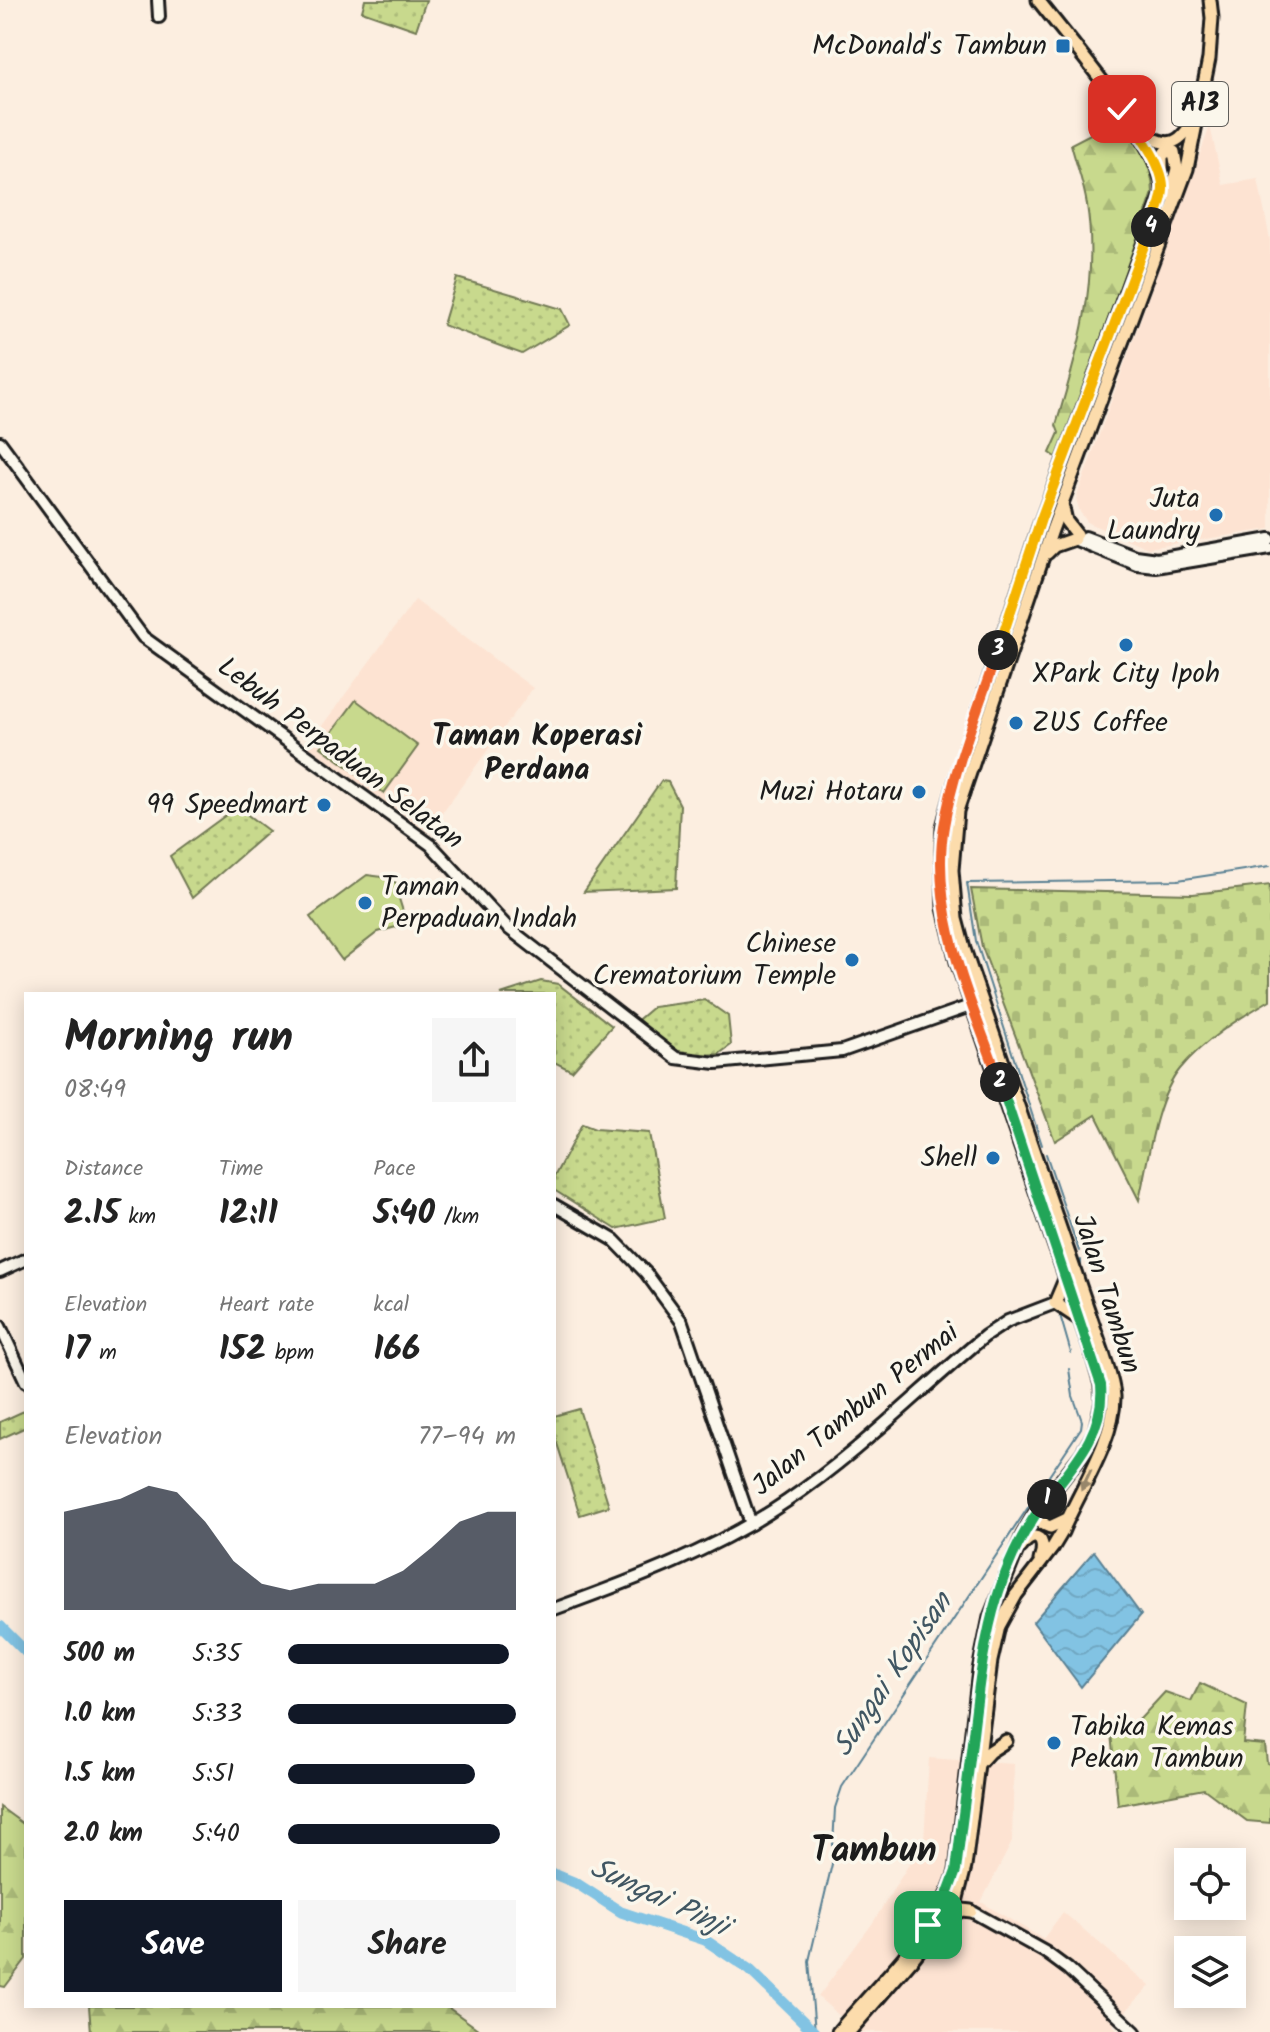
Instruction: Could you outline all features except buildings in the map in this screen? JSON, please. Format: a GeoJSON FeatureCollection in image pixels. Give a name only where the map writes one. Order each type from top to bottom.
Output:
{"type":"FeatureCollection","features":[{"type":"Feature","properties":{"kind":"main road","name":"A13"},"geometry":{"type":"LineString","coordinates":[[1038,0],[1135,127]]}},
{"type":"Feature","properties":{"kind":"main road","name":"A13"},"geometry":{"type":"LineString","coordinates":[[1062,503],[1187,169],[1211,45],[1210,0]]}},
{"type":"Feature","properties":{"kind":"main road"},"geometry":{"type":"LineString","coordinates":[[1135,127],[1157,142],[1171,142],[1184,136],[1199,111]]}},
{"type":"Feature","properties":{"kind":"main road"},"geometry":{"type":"LineString","coordinates":[[1135,127],[1161,176]]}},
{"type":"Feature","properties":{"kind":"main road"},"geometry":{"type":"LineString","coordinates":[[1144,285],[1148,261],[1175,183],[1177,169],[1174,152],[1165,152],[1162,157],[1161,176]]}},
{"type":"Feature","properties":{"kind":"main road","name":"Jalan Tambun"},"geometry":{"type":"LineString","coordinates":[[838,2032],[928,1925],[947,1895],[953,1880],[982,1652],[990,1617],[1023,1535],[1082,1454],[1095,1432],[1100,1415],[1101,1385],[957,962],[944,908],[943,827],[958,770],[1039,527],[1153,224],[1163,192],[1161,176]]}},
{"type":"Feature","properties":{"kind":"main road"},"geometry":{"type":"LineString","coordinates":[[1042,559],[1054,546],[1075,536],[1066,521],[1062,503]]}},
{"type":"Feature","properties":{"kind":"main road","name":"Jalan Tambun"},"geometry":{"type":"LineString","coordinates":[[850,2030],[945,1919],[961,1887],[991,1661],[999,1626],[1016,1595],[1053,1547],[1108,1430],[1113,1411],[1113,1385],[1103,1353],[964,949],[956,919],[952,870],[953,837],[963,790],[1062,503]]}},
{"type":"Feature","properties":{"kind":"main road"},"geometry":{"type":"LineString","coordinates":[[1066,1277],[1055,1303],[1080,1320]]}},
{"type":"Feature","properties":{"kind":"main road"},"geometry":{"type":"LineString","coordinates":[[1047,1499],[1041,1516],[1043,1524],[1050,1527],[1067,1519]]}},
{"type":"Feature","properties":{"kind":"main road"},"geometry":{"type":"LineString","coordinates":[[1014,1557],[1026,1539],[1039,1538],[1044,1550],[1037,1567]]}},
{"type":"Feature","properties":{"kind":"main road"},"geometry":{"type":"LineString","coordinates":[[978,1765],[989,1752],[1006,1741],[989,1732],[984,1720]]}},
{"type":"Feature","properties":{"kind":"main road"},"geometry":{"type":"LineString","coordinates":[[961,1887],[971,1911]]}},
{"type":"Feature","properties":{"kind":"main road"},"geometry":{"type":"LineString","coordinates":[[945,1919],[962,1910],[971,1911]]}},
{"type":"Feature","properties":{"kind":"street"},"geometry":{"type":"LineString","coordinates":[[158,0],[159,17]]}},
{"type":"Feature","properties":{"kind":"street","name":"Lebuh Perpaduan Selatan"},"geometry":{"type":"LineString","coordinates":[[0,442],[143,637],[431,845],[507,927],[676,1058],[716,1063],[842,1051],[973,1005]]}},
{"type":"Feature","properties":{"kind":"street"},"geometry":{"type":"LineString","coordinates":[[1075,536],[1135,556],[1157,559],[1270,539]]}},
{"type":"Feature","properties":{"kind":"street"},"geometry":{"type":"LineString","coordinates":[[1075,536],[1138,565],[1156,567],[1270,548]]}},
{"type":"Feature","properties":{"kind":"street"},"geometry":{"type":"LineString","coordinates":[[556,1206],[614,1240],[646,1273],[682,1322],[751,1524]]}},
{"type":"Feature","properties":{"kind":"street"},"geometry":{"type":"LineString","coordinates":[[0,1271],[24,1260]]}},
{"type":"Feature","properties":{"kind":"street","name":"Jalan Tambun Permai"},"geometry":{"type":"LineString","coordinates":[[556,1608],[664,1566],[751,1524],[815,1482],[985,1336],[1008,1321],[1055,1303]]}},
{"type":"Feature","properties":{"kind":"street"},"geometry":{"type":"LineString","coordinates":[[0,1326],[24,1378]]}},
{"type":"Feature","properties":{"kind":"street"},"geometry":{"type":"LineString","coordinates":[[971,1911],[1045,1952],[1068,1969],[1135,2032]]}},
{"type":"Feature","properties":{"kind":"shaded area"},"geometry":{"type":"Polygon","coordinates":[[[1210,126],[1223,185],[1258,179],[1270,240],[1270,529],[1148,548],[1088,523],[1076,499],[1210,126]]]}},
{"type":"Feature","properties":{"kind":"shaded area"},"geometry":{"type":"Polygon","coordinates":[[[415,600],[533,688],[428,832],[307,746],[415,600]]]}},
{"type":"Feature","properties":{"kind":"shaded area"},"geometry":{"type":"Polygon","coordinates":[[[929,1758],[1014,1764],[1012,1842],[981,1902],[1043,1939],[1063,1912],[1150,1986],[1113,2025],[1119,2032],[858,2032],[818,1997],[872,1924],[924,1840],[929,1758]]]}},
{"type":"Feature","properties":{"kind":"green space"},"geometry":{"type":"Polygon","coordinates":[[[365,0],[426,0],[416,30],[362,11],[365,0]]]}},
{"type":"Feature","properties":{"kind":"green space"},"geometry":{"type":"Polygon","coordinates":[[[1119,119],[1147,162],[1153,193],[1059,459],[1050,453],[1059,433],[1056,425],[1079,344],[1090,261],[1087,205],[1071,144],[1119,119]]]}},
{"type":"Feature","properties":{"kind":"green space"},"geometry":{"type":"Polygon","coordinates":[[[457,278],[562,309],[570,325],[522,354],[443,325],[457,278]]]}},
{"type":"Feature","properties":{"kind":"green space"},"geometry":{"type":"Polygon","coordinates":[[[356,700],[418,746],[384,793],[321,747],[356,700]]]}},
{"type":"Feature","properties":{"kind":"green space"},"geometry":{"type":"Polygon","coordinates":[[[661,781],[668,782],[680,805],[676,888],[584,892],[661,781]]]}},
{"type":"Feature","properties":{"kind":"green space"},"geometry":{"type":"Polygon","coordinates":[[[237,807],[269,831],[192,898],[170,856],[237,807]]]}},
{"type":"Feature","properties":{"kind":"green space","name":"Taman Perpaduan Indah"},"geometry":{"type":"Polygon","coordinates":[[[367,875],[390,878],[398,885],[396,889],[407,924],[378,932],[342,960],[310,917],[367,875]]]}},
{"type":"Feature","properties":{"kind":"green space"},"geometry":{"type":"Polygon","coordinates":[[[1270,885],[1270,1000],[1211,1039],[1189,1058],[1171,1082],[1158,1114],[1139,1200],[1096,1115],[1055,1141],[982,947],[971,889],[1193,894],[1270,885]]]}},
{"type":"Feature","properties":{"kind":"green space"},"geometry":{"type":"Polygon","coordinates":[[[541,981],[558,984],[612,1026],[572,1071],[556,1063],[556,992],[507,992],[541,981]]]}},
{"type":"Feature","properties":{"kind":"green space"},"geometry":{"type":"Polygon","coordinates":[[[705,1000],[728,1016],[731,1045],[719,1054],[683,1056],[633,1024],[653,1007],[705,1000]]]}},
{"type":"Feature","properties":{"kind":"green space"},"geometry":{"type":"Polygon","coordinates":[[[582,1124],[595,1129],[649,1133],[665,1218],[616,1229],[556,1191],[556,1173],[582,1124]]]}},
{"type":"Feature","properties":{"kind":"green space"},"geometry":{"type":"Polygon","coordinates":[[[579,1409],[609,1506],[580,1515],[556,1440],[556,1415],[579,1409]]]}},
{"type":"Feature","properties":{"kind":"green space"},"geometry":{"type":"Polygon","coordinates":[[[24,1411],[24,1428],[0,1439],[0,1422],[24,1411]]]}},
{"type":"Feature","properties":{"kind":"green space"},"geometry":{"type":"Polygon","coordinates":[[[1200,1683],[1247,1705],[1243,1743],[1265,1745],[1267,1763],[1270,1764],[1270,1823],[1247,1821],[1204,1789],[1118,1805],[1111,1733],[1141,1718],[1165,1692],[1191,1701],[1200,1683]]]}},
{"type":"Feature","properties":{"kind":"green space"},"geometry":{"type":"Polygon","coordinates":[[[0,1807],[24,1825],[24,1962],[5,1987],[0,1986],[0,1807]]]}},
{"type":"Feature","properties":{"kind":"green space"},"geometry":{"type":"Polygon","coordinates":[[[89,2008],[449,2008],[482,2032],[91,2032],[89,2008]]]}},
{"type":"Feature","properties":{"kind":"water"},"geometry":{"type":"Polygon","coordinates":[[[1094,1551],[1141,1615],[1081,1687],[1033,1622],[1094,1551]]]}},
{"type":"Feature","properties":{"kind":"waterway"},"geometry":{"type":"LineString","coordinates":[[1042,1145],[976,941],[967,883],[1178,880],[1270,866]]}},
{"type":"Feature","properties":{"kind":"waterway"},"geometry":{"type":"LineString","coordinates":[[1046,1154],[1079,1251]]}},
{"type":"Feature","properties":{"kind":"waterway"},"geometry":{"type":"LineString","coordinates":[[1081,1260],[1081,1270]]}},
{"type":"Feature","properties":{"kind":"waterway"},"geometry":{"type":"LineString","coordinates":[[1060,1315],[1071,1353]]}},
{"type":"Feature","properties":{"kind":"waterway","name":"Sungai Kopisan"},"geometry":{"type":"LineString","coordinates":[[815,2032],[809,1961],[832,1864],[835,1808],[842,1787],[1081,1428],[1069,1369]]}},
{"type":"Feature","properties":{"kind":"waterway","name":"Sungai Pinji"},"geometry":{"type":"LineString","coordinates":[[0,1626],[24,1650]]}},
{"type":"Feature","properties":{"kind":"waterway","name":"Sungai Pinji"},"geometry":{"type":"LineString","coordinates":[[556,1875],[576,1883],[621,1912],[705,1940],[750,1970],[814,2032]]}},
{"type":"Feature","properties":{"kind":"place","name":"McDonald's Tambun"},"geometry":{"type":"Point","coordinates":[1063,46]}},
{"type":"Feature","properties":{"kind":"place","name":"Juta Laundry"},"geometry":{"type":"Point","coordinates":[1216,515]}},
{"type":"Feature","properties":{"kind":"place","name":"XPark City Ipoh"},"geometry":{"type":"Point","coordinates":[1126,645]}},
{"type":"Feature","properties":{"kind":"place","name":"ZUS Coffee"},"geometry":{"type":"Point","coordinates":[1016,723]}},
{"type":"Feature","properties":{"kind":"place","name":"Muzi Hotaru"},"geometry":{"type":"Point","coordinates":[919,792]}},
{"type":"Feature","properties":{"kind":"place","name":"99 Speedmart"},"geometry":{"type":"Point","coordinates":[324,805]}},
{"type":"Feature","properties":{"kind":"place","name":"Taman Perpaduan Indah"},"geometry":{"type":"Point","coordinates":[365,903]}},
{"type":"Feature","properties":{"kind":"place","name":"Chinese Crematorium Temple"},"geometry":{"type":"Point","coordinates":[852,960]}},
{"type":"Feature","properties":{"kind":"place","name":"Shell"},"geometry":{"type":"Point","coordinates":[993,1158]}},
{"type":"Feature","properties":{"kind":"place","name":"Tabika Kemas Pekan Tambun"},"geometry":{"type":"Point","coordinates":[1054,1743]}},
{"type":"Feature","properties":{"kind":"district","name":"Taman Koperasi Perdana"},"geometry":{"type":"Point","coordinates":[537,754]}},
{"type":"Feature","properties":{"kind":"district","name":"Tambun"},"geometry":{"type":"Point","coordinates":[874,1851]}},
{"type":"Feature","properties":{"kind":"route"},"geometry":{"type":"LineString","coordinates":[[928,1925],[947,1895],[956,1871],[979,1670],[990,1617],[1023,1535],[1035,1514],[1082,1454],[1095,1432],[1102,1402],[1101,1385],[1092,1354],[957,962],[944,908],[942,851],[943,827],[958,770],[1039,527],[1161,199],[1161,176],[1122,109]]}}]}
